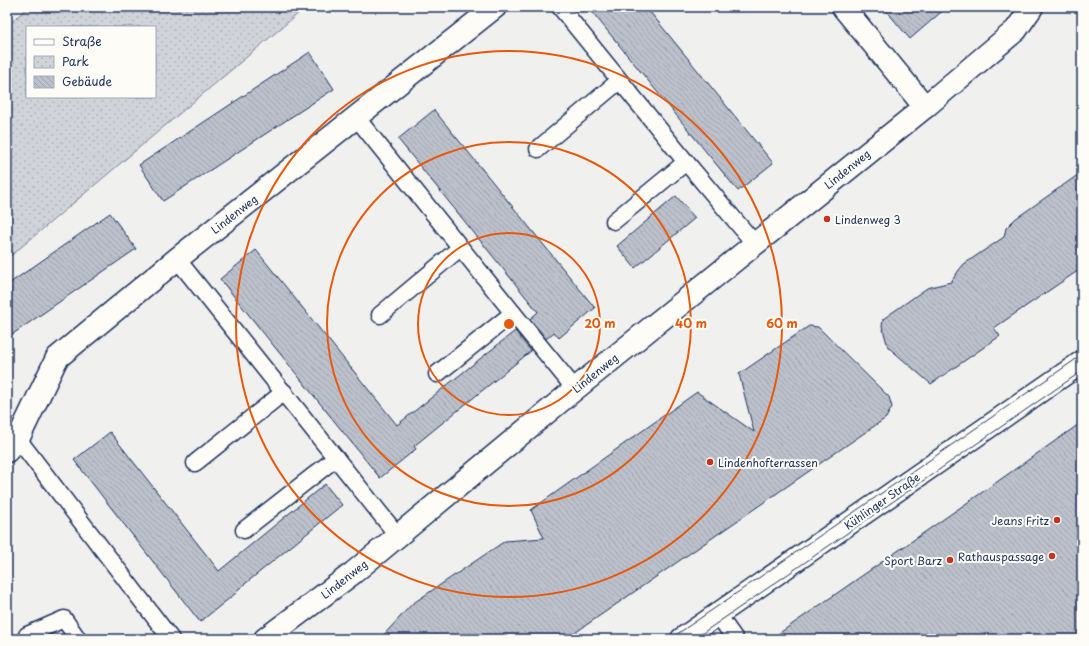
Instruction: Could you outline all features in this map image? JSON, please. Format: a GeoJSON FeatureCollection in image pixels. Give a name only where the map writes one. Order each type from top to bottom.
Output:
{"type":"FeatureCollection","features":[{"type":"Feature","properties":{"kind":"street","name":"Lindenweg"},"geometry":{"type":"LineString","coordinates":[[13,445],[57,358],[177,259],[496,7]]}},
{"type":"Feature","properties":{"kind":"street"},"geometry":{"type":"LineString","coordinates":[[844,7],[925,107]]}},
{"type":"Feature","properties":{"kind":"street","name":"Lindenweg"},"geometry":{"type":"LineString","coordinates":[[265,639],[353,573],[576,389],[925,107],[1016,30],[1032,7]]}},
{"type":"Feature","properties":{"kind":"street","name":"Kühlinger Straße"},"geometry":{"type":"LineString","coordinates":[[683,639],[1082,362]]}},
{"type":"Feature","properties":{"kind":"lane"},"geometry":{"type":"LineString","coordinates":[[560,7],[619,81],[755,244]]}},
{"type":"Feature","properties":{"kind":"lane"},"geometry":{"type":"LineString","coordinates":[[538,149],[619,81]]}},
{"type":"Feature","properties":{"kind":"lane"},"geometry":{"type":"LineString","coordinates":[[356,117],[460,248],[576,389]]}},
{"type":"Feature","properties":{"kind":"lane"},"geometry":{"type":"LineString","coordinates":[[614,221],[686,162]]}},
{"type":"Feature","properties":{"kind":"lane"},"geometry":{"type":"LineString","coordinates":[[380,315],[460,248]]}},
{"type":"Feature","properties":{"kind":"lane"},"geometry":{"type":"LineString","coordinates":[[177,259],[398,536]]}},
{"type":"Feature","properties":{"kind":"lane"},"geometry":{"type":"LineString","coordinates":[[437,374],[513,313]]}},
{"type":"Feature","properties":{"kind":"lane"},"geometry":{"type":"LineString","coordinates":[[195,463],[284,392]]}},
{"type":"Feature","properties":{"kind":"lane"},"geometry":{"type":"LineString","coordinates":[[13,445],[171,639]]}},
{"type":"Feature","properties":{"kind":"lane"},"geometry":{"type":"LineString","coordinates":[[244,530],[336,458]]}},
{"type":"Feature","properties":{"kind":"lane"},"geometry":{"type":"LineString","coordinates":[[718,615],[735,639]]}},
{"type":"Feature","properties":{"kind":"lane"},"geometry":{"type":"LineString","coordinates":[[27,635],[64,619],[78,639]]}},
{"type":"Feature","properties":{"kind":"green space"},"geometry":{"type":"Polygon","coordinates":[[[28,7],[306,7],[7,259],[7,26],[28,7]]]}},
{"type":"Feature","properties":{"kind":"building"},"geometry":{"type":"Polygon","coordinates":[[[588,7],[646,7],[773,163],[738,191],[588,7]]]}},
{"type":"Feature","properties":{"kind":"building"},"geometry":{"type":"Polygon","coordinates":[[[883,7],[947,7],[910,39],[883,7]]]}},
{"type":"Feature","properties":{"kind":"building"},"geometry":{"type":"Polygon","coordinates":[[[310,52],[334,89],[163,201],[139,165],[310,52]]]}},
{"type":"Feature","properties":{"kind":"building"},"geometry":{"type":"Polygon","coordinates":[[[434,110],[595,308],[559,338],[554,332],[546,339],[530,319],[538,312],[398,139],[434,110]]]}},
{"type":"Feature","properties":{"kind":"building"},"geometry":{"type":"Polygon","coordinates":[[[1082,172],[1082,268],[994,328],[1000,336],[931,384],[888,347],[882,326],[883,319],[927,288],[951,282],[964,264],[1004,237],[1006,228],[1015,219],[1082,172]]]}},
{"type":"Feature","properties":{"kind":"building"},"geometry":{"type":"Polygon","coordinates":[[[676,196],[695,218],[635,268],[617,246],[676,196]]]}},
{"type":"Feature","properties":{"kind":"building"},"geometry":{"type":"Polygon","coordinates":[[[110,213],[136,249],[7,338],[7,285],[110,213]]]}},
{"type":"Feature","properties":{"kind":"building"},"geometry":{"type":"Polygon","coordinates":[[[256,250],[397,425],[515,331],[531,351],[414,446],[416,449],[380,478],[220,279],[256,250]]]}},
{"type":"Feature","properties":{"kind":"building","name":"Lindenhofterrassen"},"geometry":{"type":"Polygon","coordinates":[[[809,326],[818,327],[889,397],[892,407],[886,418],[566,639],[380,639],[412,604],[505,541],[544,538],[531,510],[697,392],[754,432],[739,374],[809,326]]]}},
{"type":"Feature","properties":{"kind":"building"},"geometry":{"type":"Polygon","coordinates":[[[1082,422],[1082,639],[771,639],[984,491],[1082,422]]]}},
{"type":"Feature","properties":{"kind":"building"},"geometry":{"type":"Polygon","coordinates":[[[110,432],[219,571],[325,484],[342,505],[200,622],[74,460],[110,432]]]}},
{"type":"Feature","properties":{"kind":"tram line"},"geometry":{"type":"LineString","coordinates":[[670,639],[1082,355]]}},
{"type":"Feature","properties":{"kind":"tram line"},"geometry":{"type":"LineString","coordinates":[[694,639],[1082,371]]}},
{"type":"Feature","properties":{"kind":"place","name":"Lindenweg 3"},"geometry":{"type":"Point","coordinates":[827,219]}},
{"type":"Feature","properties":{"kind":"place","name":"Lindenhofterrassen"},"geometry":{"type":"Point","coordinates":[710,462]}},
{"type":"Feature","properties":{"kind":"place","name":"Jeans Fritz"},"geometry":{"type":"Point","coordinates":[1057,520]}},
{"type":"Feature","properties":{"kind":"place","name":"Rathauspassage"},"geometry":{"type":"Point","coordinates":[1052,556]}},
{"type":"Feature","properties":{"kind":"place","name":"Sport Barz"},"geometry":{"type":"Point","coordinates":[950,560]}}]}
